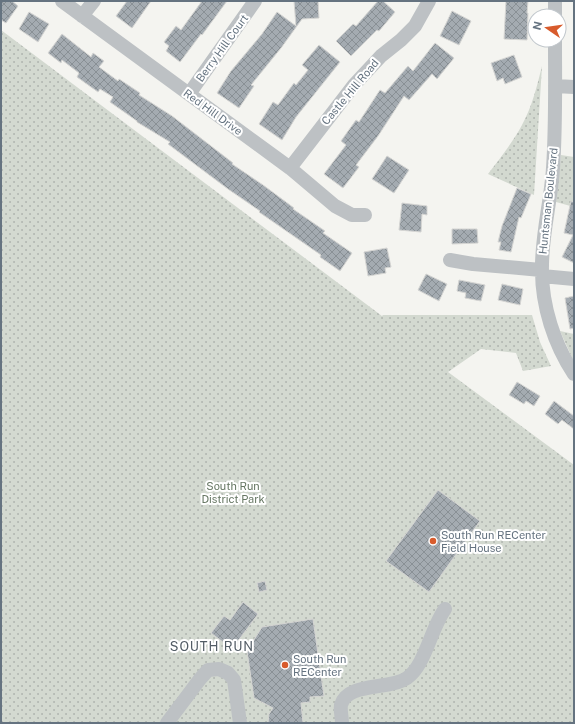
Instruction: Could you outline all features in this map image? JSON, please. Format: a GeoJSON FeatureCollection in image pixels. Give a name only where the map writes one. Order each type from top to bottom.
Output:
{"type":"FeatureCollection","features":[{"type":"Feature","properties":{"kind":"street","name":"Red Hill Drive"},"geometry":{"type":"LineString","coordinates":[[62,1],[290,168],[335,206],[352,215],[365,215]]}},
{"type":"Feature","properties":{"kind":"street"},"geometry":{"type":"LineString","coordinates":[[82,16],[94,1]]}},
{"type":"Feature","properties":{"kind":"street","name":"Berry Hill Court"},"geometry":{"type":"LineString","coordinates":[[189,94],[255,1]]}},
{"type":"Feature","properties":{"kind":"street","name":"Castle Hill Road"},"geometry":{"type":"LineString","coordinates":[[290,168],[354,85],[377,60],[415,26],[429,1]]}},
{"type":"Feature","properties":{"kind":"street","name":"Huntsman Boulevard"},"geometry":{"type":"LineString","coordinates":[[555,48],[553,169],[542,273],[547,313],[553,333],[574,374]]}},
{"type":"Feature","properties":{"kind":"street"},"geometry":{"type":"LineString","coordinates":[[555,86],[574,87]]}},
{"type":"Feature","properties":{"kind":"street","name":"Huntsman Boulevard"},"geometry":{"type":"LineString","coordinates":[[450,260],[574,279]]}},
{"type":"Feature","properties":{"kind":"street"},"geometry":{"type":"LineString","coordinates":[[342,723],[341,706],[349,693],[358,689],[401,682],[409,677],[422,656],[439,617],[445,608]]}},
{"type":"Feature","properties":{"kind":"street"},"geometry":{"type":"LineString","coordinates":[[167,723],[208,670],[219,669],[228,673],[234,680],[240,723]]}},
{"type":"Feature","properties":{"kind":"green space","name":"South Run District Park"},"geometry":{"type":"Polygon","coordinates":[[[1,30],[382,316],[532,315],[540,342],[551,366],[523,371],[516,353],[481,349],[448,372],[574,465],[574,723],[1,723],[1,30]]]}},
{"type":"Feature","properties":{"kind":"green space"},"geometry":{"type":"Polygon","coordinates":[[[542,66],[534,195],[488,174],[510,144],[526,118],[542,66]]]}},
{"type":"Feature","properties":{"kind":"green space"},"geometry":{"type":"Polygon","coordinates":[[[561,155],[574,157],[574,207],[556,202],[561,155]]]}},
{"type":"Feature","properties":{"kind":"green space"},"geometry":{"type":"Polygon","coordinates":[[[560,331],[574,334],[574,362],[560,331]]]}},
{"type":"Feature","properties":{"kind":"building"},"geometry":{"type":"Polygon","coordinates":[[[1,1],[12,1],[18,6],[6,23],[1,20],[1,1]]]}},
{"type":"Feature","properties":{"kind":"building"},"geometry":{"type":"Polygon","coordinates":[[[127,1],[151,1],[132,28],[116,16],[127,1]]]}},
{"type":"Feature","properties":{"kind":"building"},"geometry":{"type":"Polygon","coordinates":[[[202,1],[227,1],[180,62],[166,51],[169,46],[164,42],[176,26],[181,30],[202,1]]]}},
{"type":"Feature","properties":{"kind":"building"},"geometry":{"type":"Polygon","coordinates":[[[294,1],[318,1],[319,18],[302,19],[251,85],[254,86],[239,108],[217,93],[231,71],[262,34],[277,12],[296,26],[294,1]]]}},
{"type":"Feature","properties":{"kind":"building"},"geometry":{"type":"Polygon","coordinates":[[[378,1],[383,1],[395,12],[379,31],[377,30],[351,56],[336,41],[353,24],[356,26],[378,1]]]}},
{"type":"Feature","properties":{"kind":"building"},"geometry":{"type":"Polygon","coordinates":[[[506,1],[528,1],[527,40],[504,39],[506,1]]]}},
{"type":"Feature","properties":{"kind":"building"},"geometry":{"type":"Polygon","coordinates":[[[452,11],[471,21],[459,45],[440,36],[452,11]]]}},
{"type":"Feature","properties":{"kind":"building"},"geometry":{"type":"Polygon","coordinates":[[[29,12],[49,24],[38,42],[19,29],[29,12]]]}},
{"type":"Feature","properties":{"kind":"building"},"geometry":{"type":"Polygon","coordinates":[[[62,34],[91,57],[93,53],[104,61],[99,67],[118,81],[119,79],[140,93],[139,95],[172,116],[233,163],[232,164],[263,185],[294,208],[293,209],[325,231],[323,233],[352,253],[340,271],[320,257],[321,255],[259,212],[260,211],[168,144],[170,142],[137,122],[110,102],[113,97],[100,89],[98,92],[77,77],[79,73],[62,60],[61,63],[48,53],[62,34]]]}},
{"type":"Feature","properties":{"kind":"building"},"geometry":{"type":"Polygon","coordinates":[[[435,43],[454,58],[437,79],[432,74],[409,100],[404,96],[378,136],[356,165],[359,167],[343,188],[324,174],[346,145],[341,141],[356,120],[359,122],[380,90],[385,93],[408,66],[413,71],[435,43]]]}},
{"type":"Feature","properties":{"kind":"building"},"geometry":{"type":"Polygon","coordinates":[[[319,45],[340,62],[296,117],[282,140],[259,124],[273,102],[278,105],[294,83],[296,85],[308,70],[302,65],[319,45]]]}},
{"type":"Feature","properties":{"kind":"building"},"geometry":{"type":"Polygon","coordinates":[[[514,55],[522,77],[505,84],[503,78],[497,81],[491,63],[514,55]]]}},
{"type":"Feature","properties":{"kind":"building"},"geometry":{"type":"Polygon","coordinates":[[[387,156],[409,170],[394,193],[372,179],[387,156]]]}},
{"type":"Feature","properties":{"kind":"building"},"geometry":{"type":"Polygon","coordinates":[[[517,188],[531,194],[521,218],[519,217],[511,252],[499,250],[501,242],[498,242],[502,226],[517,188]]]}},
{"type":"Feature","properties":{"kind":"building"},"geometry":{"type":"Polygon","coordinates":[[[571,201],[574,202],[574,263],[562,257],[573,235],[564,233],[571,201]]]}},
{"type":"Feature","properties":{"kind":"building"},"geometry":{"type":"Polygon","coordinates":[[[402,203],[427,206],[427,215],[422,214],[421,232],[399,230],[402,203]]]}},
{"type":"Feature","properties":{"kind":"building"},"geometry":{"type":"Polygon","coordinates":[[[452,229],[477,229],[478,243],[452,244],[452,229]]]}},
{"type":"Feature","properties":{"kind":"building"},"geometry":{"type":"Polygon","coordinates":[[[387,248],[391,267],[385,268],[386,273],[368,276],[364,252],[387,248]]]}},
{"type":"Feature","properties":{"kind":"building"},"geometry":{"type":"Polygon","coordinates":[[[426,274],[447,284],[439,301],[418,290],[426,274]]]}},
{"type":"Feature","properties":{"kind":"building"},"geometry":{"type":"Polygon","coordinates":[[[459,280],[485,285],[481,301],[465,298],[466,293],[457,291],[459,280]]]}},
{"type":"Feature","properties":{"kind":"building"},"geometry":{"type":"Polygon","coordinates":[[[502,284],[523,289],[520,305],[498,300],[502,284]]]}},
{"type":"Feature","properties":{"kind":"building"},"geometry":{"type":"Polygon","coordinates":[[[574,296],[574,328],[570,329],[565,298],[574,296]]]}},
{"type":"Feature","properties":{"kind":"building"},"geometry":{"type":"Polygon","coordinates":[[[517,382],[540,396],[534,406],[526,401],[524,404],[509,395],[517,382]]]}},
{"type":"Feature","properties":{"kind":"building"},"geometry":{"type":"Polygon","coordinates":[[[554,401],[574,416],[574,429],[562,420],[558,424],[545,414],[554,401]]]}},
{"type":"Feature","properties":{"kind":"building","name":"South Run RECenter Field House"},"geometry":{"type":"Polygon","coordinates":[[[438,490],[480,521],[429,592],[386,561],[438,490]]]}},
{"type":"Feature","properties":{"kind":"building"},"geometry":{"type":"Polygon","coordinates":[[[265,581],[267,590],[259,592],[257,583],[265,581]]]}},
{"type":"Feature","properties":{"kind":"building"},"geometry":{"type":"Polygon","coordinates":[[[243,602],[258,614],[232,649],[211,633],[224,616],[230,620],[243,602]]]}},
{"type":"Feature","properties":{"kind":"building","name":"South Run RECenter"},"geometry":{"type":"Polygon","coordinates":[[[313,619],[324,696],[310,697],[310,702],[301,703],[303,723],[268,723],[269,714],[273,708],[254,698],[247,651],[262,627],[313,619]]]}},
{"type":"Feature","properties":{"kind":"place","name":"South Run RECenter Field House"},"geometry":{"type":"Point","coordinates":[433,541]}},
{"type":"Feature","properties":{"kind":"place","name":"South Run RECenter"},"geometry":{"type":"Point","coordinates":[285,665]}},
{"type":"Feature","properties":{"kind":"district","name":"SOUTH RUN"},"geometry":{"type":"Point","coordinates":[212,646]}}]}
